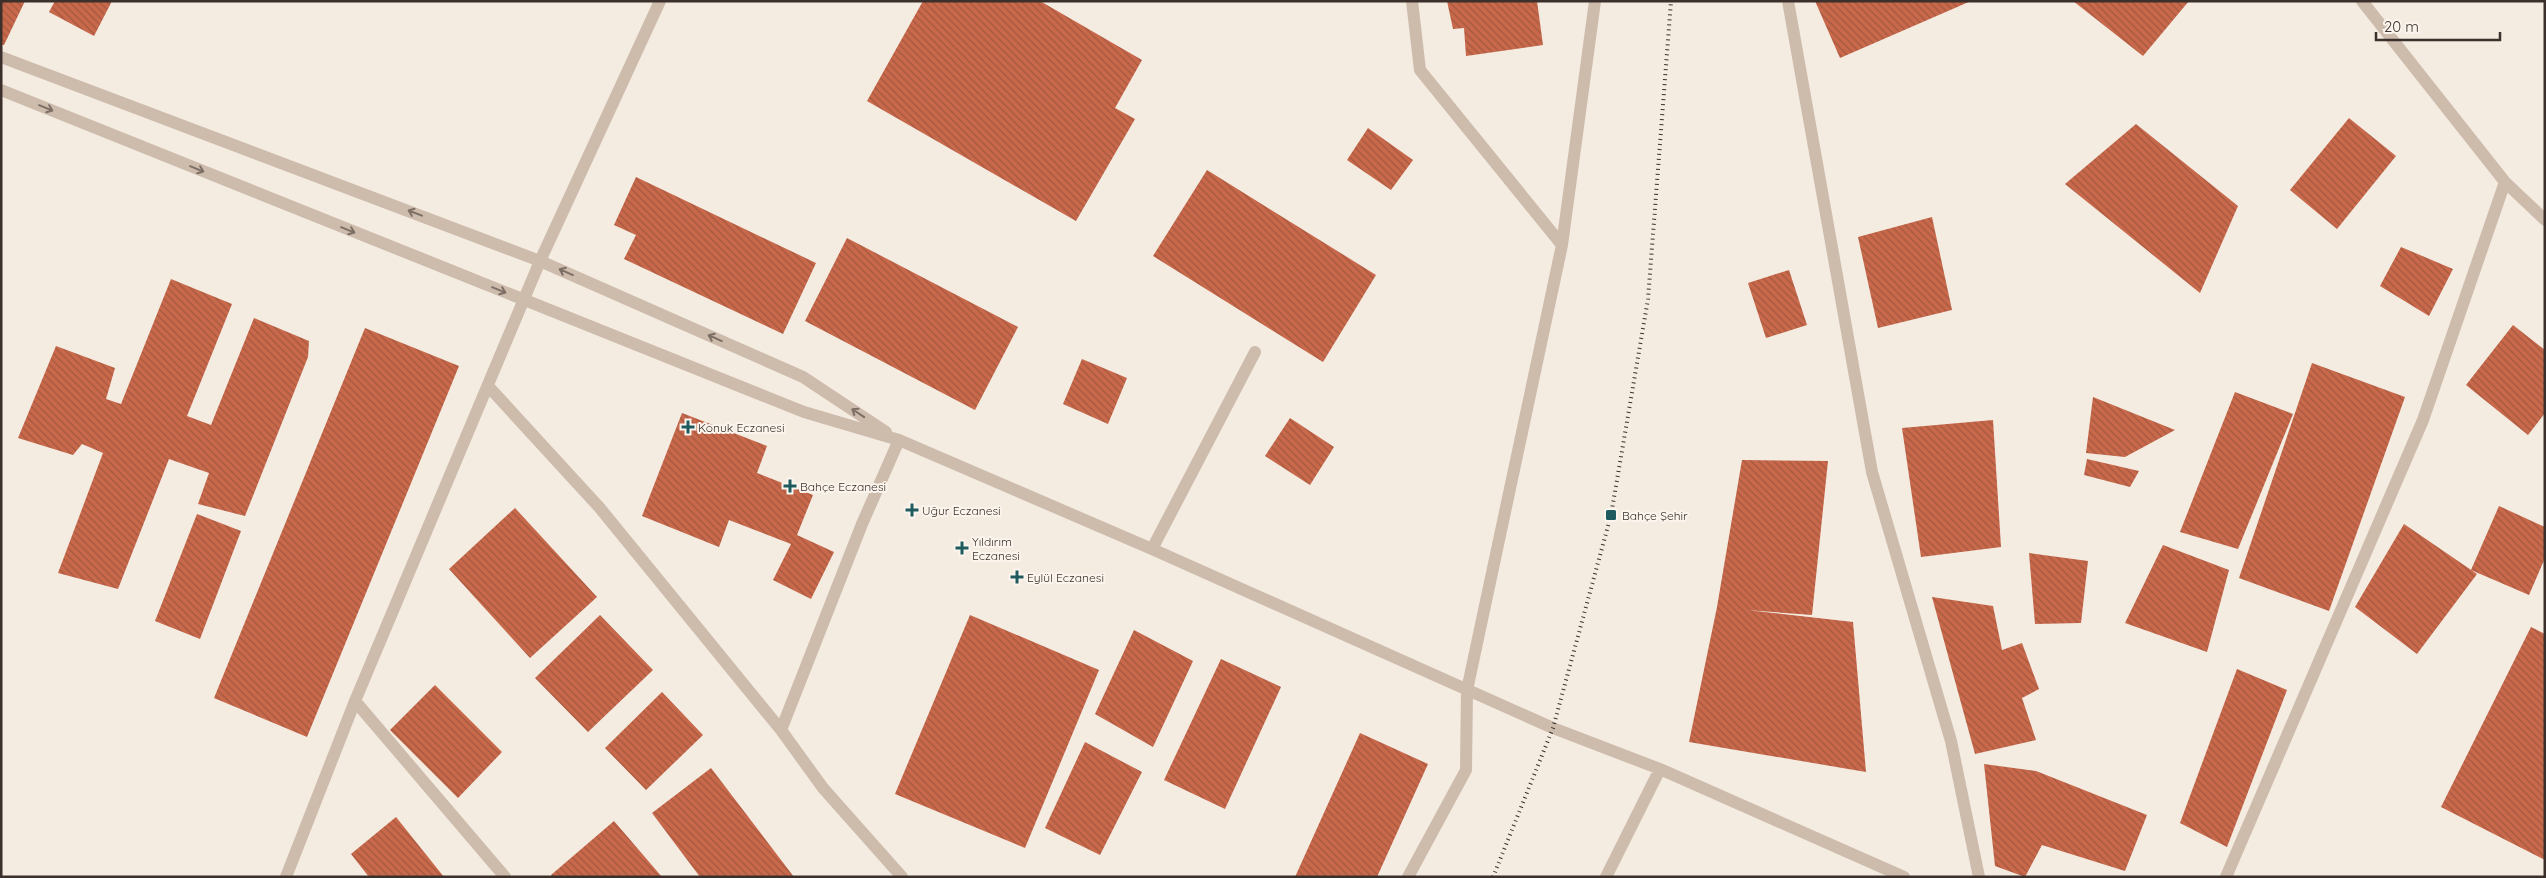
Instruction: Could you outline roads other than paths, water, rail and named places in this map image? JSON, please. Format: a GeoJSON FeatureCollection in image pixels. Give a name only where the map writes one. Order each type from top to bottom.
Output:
{"type":"FeatureCollection","features":[{"type":"Feature","properties":{"kind":"street"},"geometry":{"type":"LineString","coordinates":[[286,877],[355,701],[540,260],[660,1]]}},
{"type":"Feature","properties":{"kind":"street"},"geometry":{"type":"LineString","coordinates":[[1412,1],[1420,70],[1562,245]]}},
{"type":"Feature","properties":{"kind":"street"},"geometry":{"type":"LineString","coordinates":[[1408,877],[1466,770],[1467,690],[1562,245],[1595,1]]}},
{"type":"Feature","properties":{"kind":"street"},"geometry":{"type":"LineString","coordinates":[[1788,1],[1872,472],[1951,742],[1979,877]]}},
{"type":"Feature","properties":{"kind":"street"},"geometry":{"type":"LineString","coordinates":[[2362,1],[2505,182],[2545,220]]}},
{"type":"Feature","properties":{"kind":"street"},"geometry":{"type":"LineString","coordinates":[[1,57],[540,260],[803,377],[898,440]]}},
{"type":"Feature","properties":{"kind":"street"},"geometry":{"type":"LineString","coordinates":[[1,90],[804,412],[898,440],[1152,549],[1553,728],[1660,769],[1904,877]]}},
{"type":"Feature","properties":{"kind":"street"},"geometry":{"type":"LineString","coordinates":[[2226,877],[2423,420],[2505,182]]}},
{"type":"Feature","properties":{"kind":"street"},"geometry":{"type":"LineString","coordinates":[[1152,549],[1256,352]]}},
{"type":"Feature","properties":{"kind":"street"},"geometry":{"type":"LineString","coordinates":[[488,386],[599,507],[780,730],[823,788],[902,877]]}},
{"type":"Feature","properties":{"kind":"street"},"geometry":{"type":"LineString","coordinates":[[780,730],[862,524],[898,440]]}},
{"type":"Feature","properties":{"kind":"street"},"geometry":{"type":"LineString","coordinates":[[355,701],[505,877]]}},
{"type":"Feature","properties":{"kind":"street"},"geometry":{"type":"LineString","coordinates":[[1606,877],[1660,769]]}},
{"type":"Feature","properties":{"kind":"railway"},"geometry":{"type":"LineString","coordinates":[[1493,877],[1553,728],[1611,515],[1648,299],[1671,1]]}},
{"type":"Feature","properties":{"kind":"place","name":"Konuk Eczanesi"},"geometry":{"type":"Point","coordinates":[688,427]}},
{"type":"Feature","properties":{"kind":"place","name":"Bahçe Eczanesi"},"geometry":{"type":"Point","coordinates":[790,486]}},
{"type":"Feature","properties":{"kind":"place","name":"Uğur Eczanesi"},"geometry":{"type":"Point","coordinates":[912,510]}},
{"type":"Feature","properties":{"kind":"place","name":"Bahçe Şehir"},"geometry":{"type":"Point","coordinates":[1611,515]}},
{"type":"Feature","properties":{"kind":"place","name":"Yıldırım Eczanesi"},"geometry":{"type":"Point","coordinates":[962,548]}},
{"type":"Feature","properties":{"kind":"place","name":"Eylül Eczanesi"},"geometry":{"type":"Point","coordinates":[1017,577]}}]}
